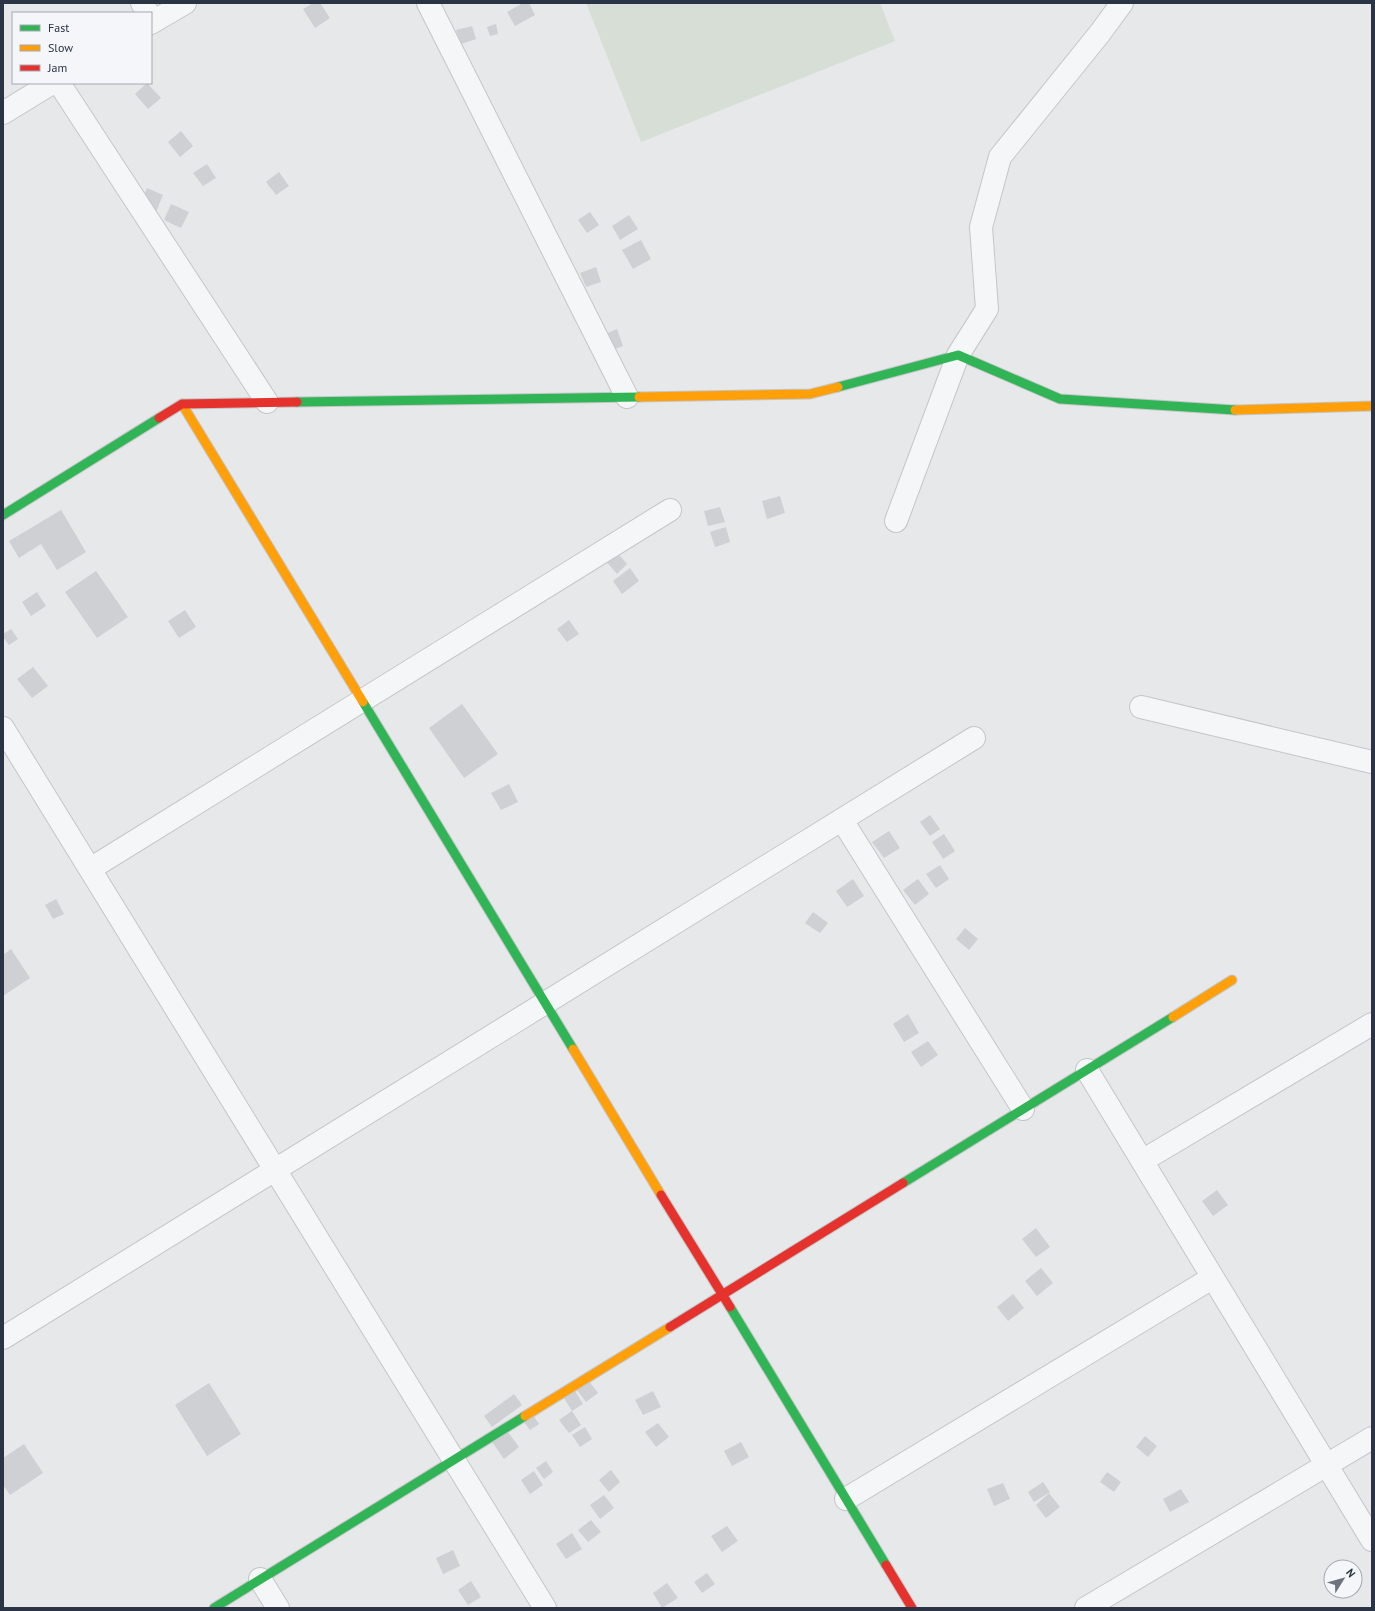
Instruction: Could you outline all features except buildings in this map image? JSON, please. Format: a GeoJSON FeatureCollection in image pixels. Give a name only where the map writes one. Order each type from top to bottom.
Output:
{"type":"FeatureCollection","features":[{"type":"Feature","properties":{"kind":"street"},"geometry":{"type":"LineString","coordinates":[[142,3],[147,12]]}},
{"type":"Feature","properties":{"kind":"street"},"geometry":{"type":"LineString","coordinates":[[152,19],[185,3]]}},
{"type":"Feature","properties":{"kind":"street"},"geometry":{"type":"LineString","coordinates":[[428,3],[627,397]]}},
{"type":"Feature","properties":{"kind":"street"},"geometry":{"type":"LineString","coordinates":[[896,521],[958,355],[987,309],[982,227],[1000,157],[1100,33],[1122,3]]}},
{"type":"Feature","properties":{"kind":"street"},"geometry":{"type":"LineString","coordinates":[[3,112],[50,84]]}},
{"type":"Feature","properties":{"kind":"street"},"geometry":{"type":"LineString","coordinates":[[60,84],[267,402]]}},
{"type":"Feature","properties":{"kind":"street"},"geometry":{"type":"LineString","coordinates":[[3,515],[182,404],[810,394],[958,355],[1060,399],[1222,410],[1372,406]]}},
{"type":"Feature","properties":{"kind":"street"},"geometry":{"type":"LineString","coordinates":[[182,404],[912,1608]]}},
{"type":"Feature","properties":{"kind":"street"},"geometry":{"type":"LineString","coordinates":[[90,869],[670,510]]}},
{"type":"Feature","properties":{"kind":"street"},"geometry":{"type":"LineString","coordinates":[[1141,707],[1372,762]]}},
{"type":"Feature","properties":{"kind":"street"},"geometry":{"type":"LineString","coordinates":[[3,728],[545,1608]]}},
{"type":"Feature","properties":{"kind":"street"},"geometry":{"type":"LineString","coordinates":[[3,1338],[974,738]]}},
{"type":"Feature","properties":{"kind":"street"},"geometry":{"type":"LineString","coordinates":[[842,820],[1023,1109]]}},
{"type":"Feature","properties":{"kind":"street"},"geometry":{"type":"LineString","coordinates":[[214,1608],[1232,980]]}},
{"type":"Feature","properties":{"kind":"street"},"geometry":{"type":"LineString","coordinates":[[1142,1161],[1372,1024]]}},
{"type":"Feature","properties":{"kind":"street"},"geometry":{"type":"LineString","coordinates":[[1087,1070],[1372,1540]]}},
{"type":"Feature","properties":{"kind":"street"},"geometry":{"type":"LineString","coordinates":[[846,1499],[1212,1278]]}},
{"type":"Feature","properties":{"kind":"street"},"geometry":{"type":"LineString","coordinates":[[1086,1608],[1372,1438]]}},
{"type":"Feature","properties":{"kind":"street"},"geometry":{"type":"LineString","coordinates":[[260,1579],[278,1608]]}},
{"type":"Feature","properties":{"kind":"shaded area"},"geometry":{"type":"Polygon","coordinates":[[[586,3],[880,3],[895,41],[641,142],[586,3]]]}},
{"type":"Feature","properties":{"kind":"traffic: fast"},"geometry":{"type":"LineString","coordinates":[[838,387],[958,355],[1060,399],[1235,410]]}},
{"type":"Feature","properties":{"kind":"traffic: fast"},"geometry":{"type":"LineString","coordinates":[[297,402],[639,397]]}},
{"type":"Feature","properties":{"kind":"traffic: fast"},"geometry":{"type":"LineString","coordinates":[[3,515],[159,418]]}},
{"type":"Feature","properties":{"kind":"traffic: fast"},"geometry":{"type":"LineString","coordinates":[[363,702],[573,1049]]}},
{"type":"Feature","properties":{"kind":"traffic: fast"},"geometry":{"type":"LineString","coordinates":[[903,1183],[1173,1017]]}},
{"type":"Feature","properties":{"kind":"traffic: fast"},"geometry":{"type":"LineString","coordinates":[[730,1307],[886,1565]]}},
{"type":"Feature","properties":{"kind":"traffic: fast"},"geometry":{"type":"LineString","coordinates":[[214,1608],[525,1416]]}},
{"type":"Feature","properties":{"kind":"traffic: slow"},"geometry":{"type":"LineString","coordinates":[[639,397],[810,394],[838,387]]}},
{"type":"Feature","properties":{"kind":"traffic: slow"},"geometry":{"type":"LineString","coordinates":[[182,404],[363,702]]}},
{"type":"Feature","properties":{"kind":"traffic: slow"},"geometry":{"type":"LineString","coordinates":[[1235,410],[1372,406]]}},
{"type":"Feature","properties":{"kind":"traffic: slow"},"geometry":{"type":"LineString","coordinates":[[1173,1017],[1232,980]]}},
{"type":"Feature","properties":{"kind":"traffic: slow"},"geometry":{"type":"LineString","coordinates":[[573,1049],[661,1195]]}},
{"type":"Feature","properties":{"kind":"traffic: slow"},"geometry":{"type":"LineString","coordinates":[[525,1416],[670,1327]]}},
{"type":"Feature","properties":{"kind":"traffic: jam"},"geometry":{"type":"LineString","coordinates":[[159,418],[182,404],[297,402]]}},
{"type":"Feature","properties":{"kind":"traffic: jam"},"geometry":{"type":"LineString","coordinates":[[670,1327],[903,1183]]}},
{"type":"Feature","properties":{"kind":"traffic: jam"},"geometry":{"type":"LineString","coordinates":[[661,1195],[730,1307]]}},
{"type":"Feature","properties":{"kind":"traffic: jam"},"geometry":{"type":"LineString","coordinates":[[886,1565],[912,1608]]}}]}
